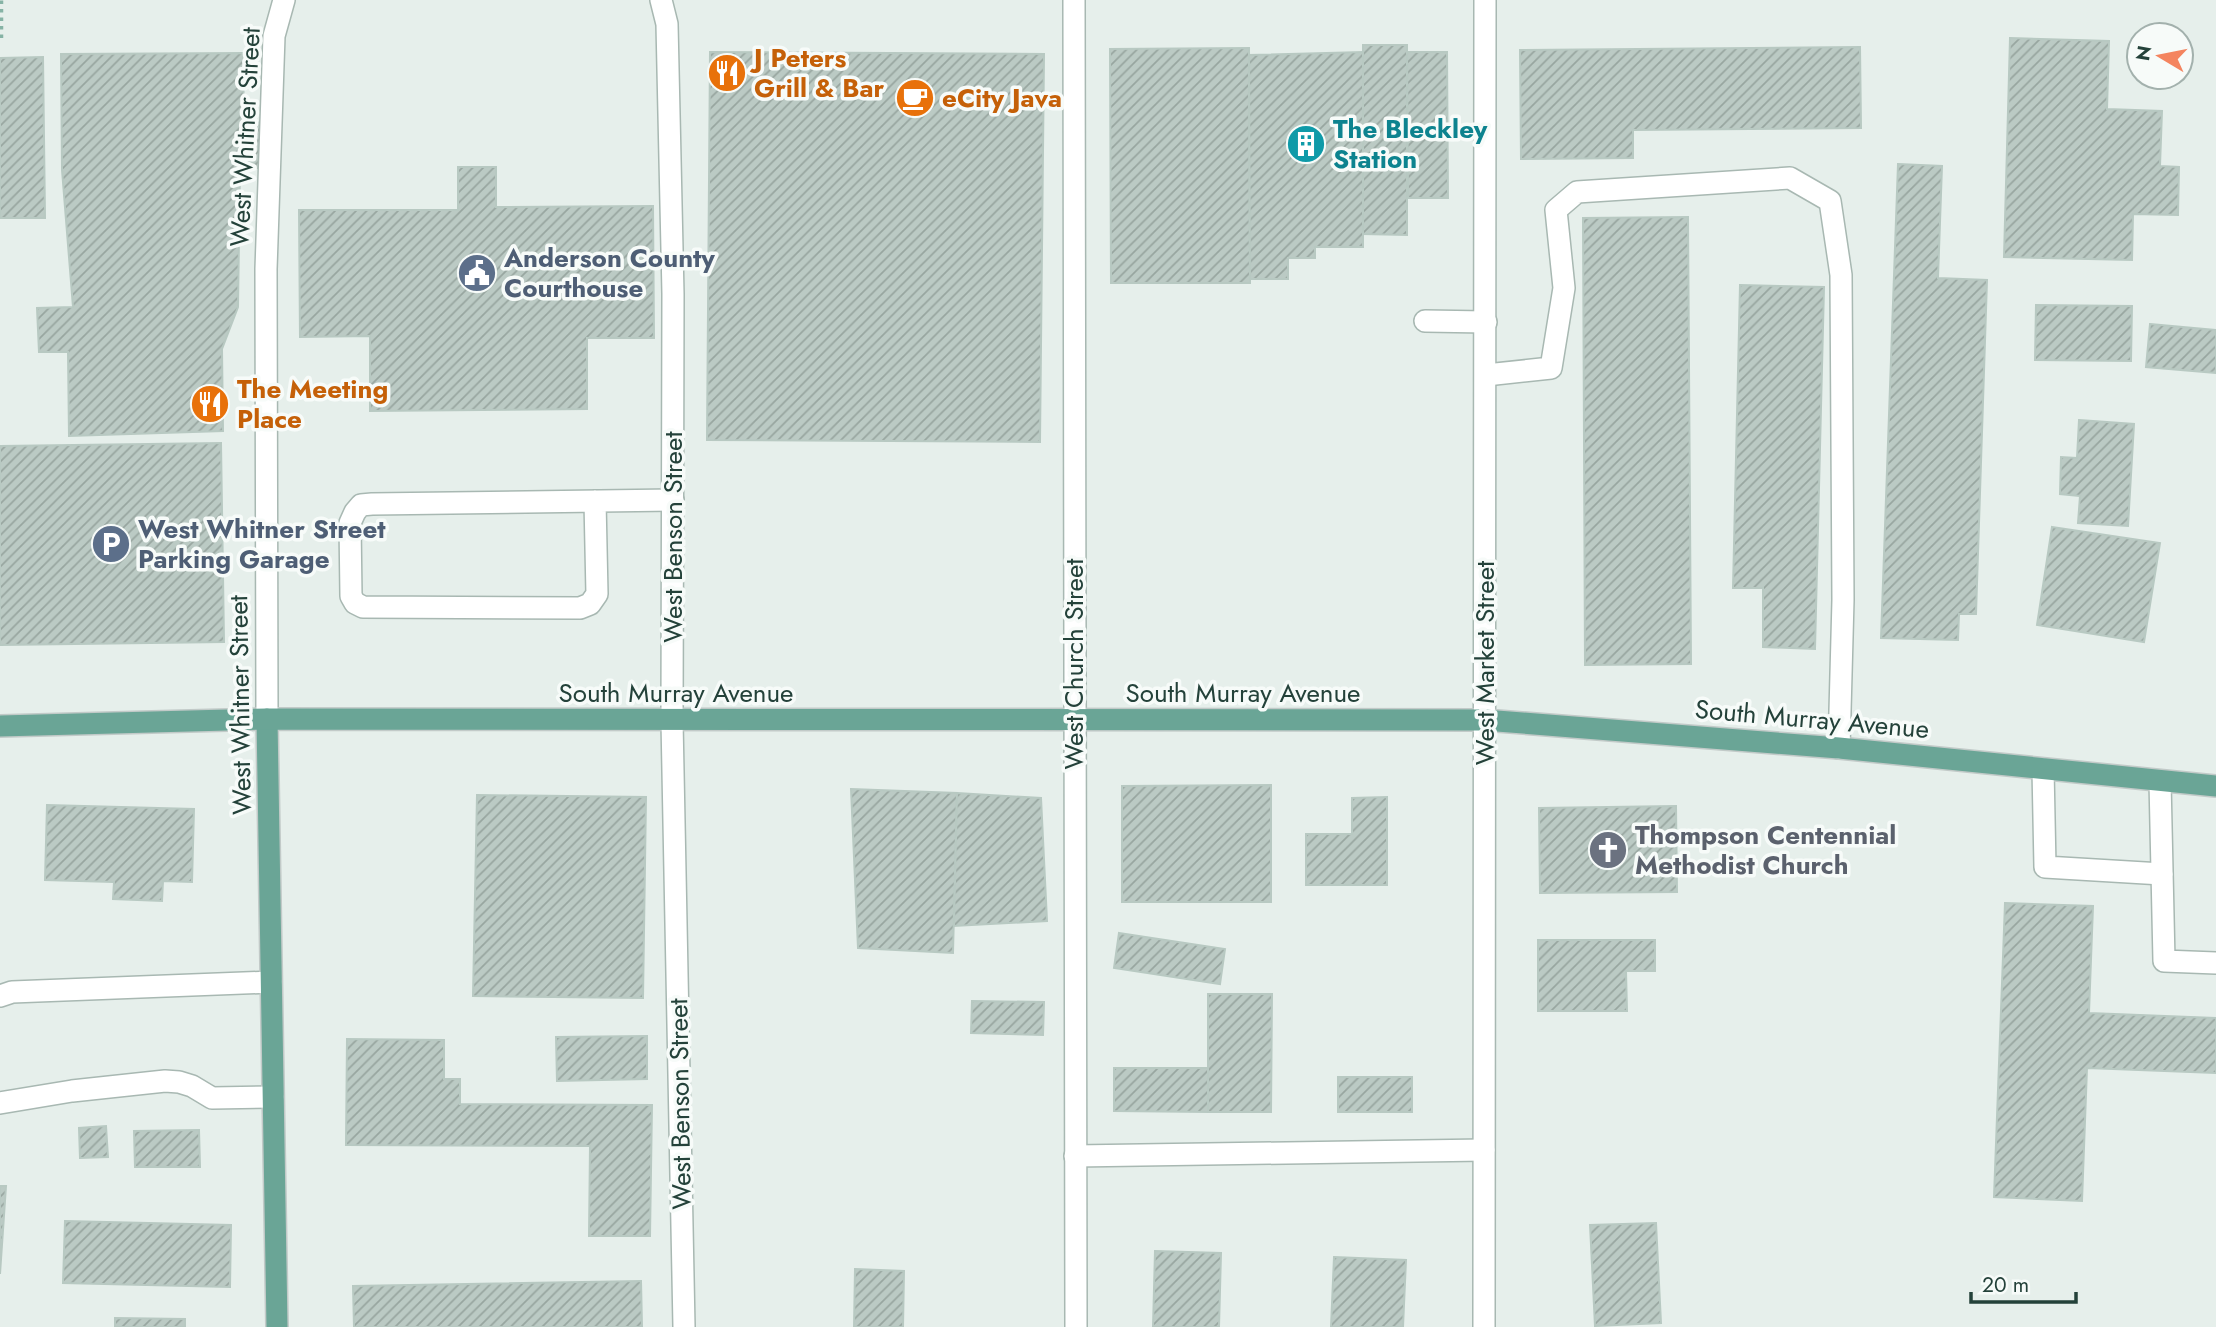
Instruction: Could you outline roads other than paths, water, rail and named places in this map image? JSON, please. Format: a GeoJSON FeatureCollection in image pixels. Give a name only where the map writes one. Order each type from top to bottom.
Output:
{"type":"FeatureCollection","features":[{"type":"Feature","properties":{"kind":"main road","name":"South Murray Avenue"},"geometry":{"type":"LineString","coordinates":[[0,726],[267,719],[1074,722],[1484,720],[1839,748],[2216,786]]}},
{"type":"Feature","properties":{"kind":"main road","name":"West Whitner Street"},"geometry":{"type":"LineString","coordinates":[[267,719],[277,1327]]}},
{"type":"Feature","properties":{"kind":"street","name":"West Whitner Street"},"geometry":{"type":"LineString","coordinates":[[267,719],[266,269],[274,36],[284,0]]}},
{"type":"Feature","properties":{"kind":"street","name":"West Benson Street"},"geometry":{"type":"LineString","coordinates":[[661,0],[667,24],[668,45],[673,294],[672,721],[684,1327]]}},
{"type":"Feature","properties":{"kind":"street","name":"West Church Street"},"geometry":{"type":"LineString","coordinates":[[1074,0],[1076,1327]]}},
{"type":"Feature","properties":{"kind":"street","name":"West Market Street"},"geometry":{"type":"LineString","coordinates":[[1484,1327],[1485,0]]}},
{"type":"Feature","properties":{"kind":"street"},"geometry":{"type":"LineString","coordinates":[[1486,375],[1551,368],[1564,288],[1556,210],[1577,192],[1790,178],[1830,201],[1841,275],[1843,600],[1839,748]]}},
{"type":"Feature","properties":{"kind":"street"},"geometry":{"type":"LineString","coordinates":[[1425,321],[1486,322]]}},
{"type":"Feature","properties":{"kind":"street"},"geometry":{"type":"LineString","coordinates":[[595,501],[597,594],[590,604],[580,608],[363,607],[355,603],[351,596],[350,523],[361,505],[595,501],[673,500]]}},
{"type":"Feature","properties":{"kind":"street"},"geometry":{"type":"LineString","coordinates":[[2043,769],[2045,867],[2162,873]]}},
{"type":"Feature","properties":{"kind":"street"},"geometry":{"type":"LineString","coordinates":[[2160,781],[2164,961],[2216,963]]}},
{"type":"Feature","properties":{"kind":"street"},"geometry":{"type":"LineString","coordinates":[[0,996],[12,992],[271,982]]}},
{"type":"Feature","properties":{"kind":"street"},"geometry":{"type":"LineString","coordinates":[[0,1103],[72,1091],[165,1081],[192,1086],[212,1098],[273,1097]]}},
{"type":"Feature","properties":{"kind":"street"},"geometry":{"type":"LineString","coordinates":[[1075,1156],[1484,1150]]}},
{"type":"Feature","properties":{"kind":"place","name":"J Peters Grill & Bar"},"geometry":{"type":"Point","coordinates":[727,73]}},
{"type":"Feature","properties":{"kind":"place","name":"eCity Java"},"geometry":{"type":"Point","coordinates":[915,98]}},
{"type":"Feature","properties":{"kind":"place","name":"The Bleckley Station"},"geometry":{"type":"Point","coordinates":[1306,144]}},
{"type":"Feature","properties":{"kind":"place","name":"Anderson County Courthouse"},"geometry":{"type":"Point","coordinates":[477,273]}},
{"type":"Feature","properties":{"kind":"place","name":"The Meeting Place"},"geometry":{"type":"Point","coordinates":[210,404]}},
{"type":"Feature","properties":{"kind":"place","name":"West Whitner Street Parking Garage"},"geometry":{"type":"Point","coordinates":[111,544]}},
{"type":"Feature","properties":{"kind":"place","name":"Thompson Centennial Methodist Church"},"geometry":{"type":"Point","coordinates":[1608,850]}}]}
